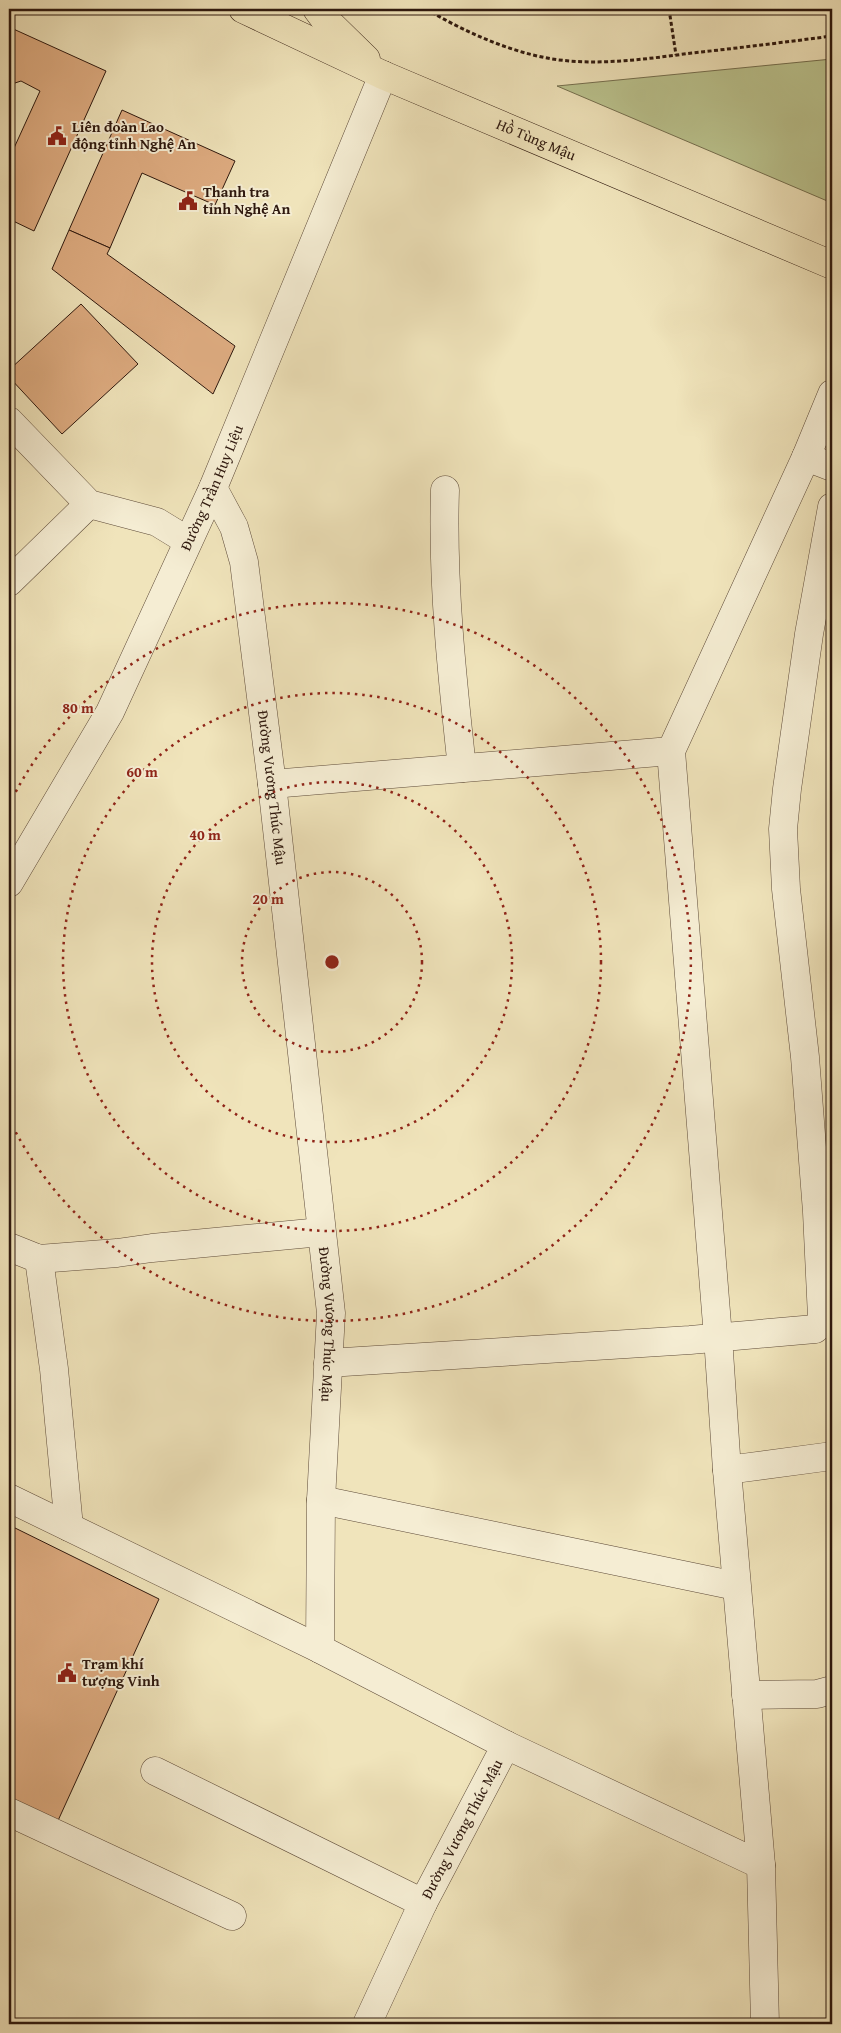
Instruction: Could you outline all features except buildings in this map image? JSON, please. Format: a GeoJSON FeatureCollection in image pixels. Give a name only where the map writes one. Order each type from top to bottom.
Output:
{"type":"FeatureCollection","features":[{"type":"Feature","properties":{"kind":"main road","name":"Hồ Tùng Mậu"},"geometry":{"type":"LineString","coordinates":[[243,9],[383,75],[832,265]]}},
{"type":"Feature","properties":{"kind":"main road"},"geometry":{"type":"LineString","coordinates":[[318,9],[323,17],[383,75]]}},
{"type":"Feature","properties":{"kind":"street","name":"Đường Trần Huy Liệu"},"geometry":{"type":"LineString","coordinates":[[9,883],[110,712],[214,488],[383,75]]}},
{"type":"Feature","properties":{"kind":"street"},"geometry":{"type":"LineString","coordinates":[[765,2024],[761,1865],[736,1586],[671,751],[806,457],[832,394]]}},
{"type":"Feature","properties":{"kind":"street"},"geometry":{"type":"LineString","coordinates":[[9,421],[88,504],[157,522],[188,541]]}},
{"type":"Feature","properties":{"kind":"street"},"geometry":{"type":"LineString","coordinates":[[806,457],[832,467]]}},
{"type":"Feature","properties":{"kind":"street","name":"Đường Vương Thúc Mậu"},"geometry":{"type":"LineString","coordinates":[[214,488],[234,527],[244,562],[272,784],[331,1313],[321,1500],[320,1649],[506,1745],[423,1902],[367,2024]]}},
{"type":"Feature","properties":{"kind":"street"},"geometry":{"type":"LineString","coordinates":[[445,490],[444,526],[447,593],[452,672],[462,768]]}},
{"type":"Feature","properties":{"kind":"street"},"geometry":{"type":"LineString","coordinates":[[9,582],[88,504]]}},
{"type":"Feature","properties":{"kind":"street"},"geometry":{"type":"LineString","coordinates":[[328,1363],[718,1337],[814,1329],[819,1325],[822,1317],[825,1211],[821,1106],[786,889],[784,829],[787,789],[809,634],[832,507]]}},
{"type":"Feature","properties":{"kind":"street"},"geometry":{"type":"LineString","coordinates":[[272,784],[671,751]]}},
{"type":"Feature","properties":{"kind":"street"},"geometry":{"type":"LineString","coordinates":[[9,1247],[39,1259],[321,1232]]}},
{"type":"Feature","properties":{"kind":"street"},"geometry":{"type":"LineString","coordinates":[[39,1259],[54,1370],[69,1527]]}},
{"type":"Feature","properties":{"kind":"street"},"geometry":{"type":"LineString","coordinates":[[727,1470],[832,1456]]}},
{"type":"Feature","properties":{"kind":"street"},"geometry":{"type":"LineString","coordinates":[[9,1498],[320,1649]]}},
{"type":"Feature","properties":{"kind":"street"},"geometry":{"type":"LineString","coordinates":[[321,1500],[736,1586]]}},
{"type":"Feature","properties":{"kind":"street"},"geometry":{"type":"LineString","coordinates":[[746,1695],[817,1694],[832,1690]]}},
{"type":"Feature","properties":{"kind":"street"},"geometry":{"type":"LineString","coordinates":[[506,1745],[761,1865]]}},
{"type":"Feature","properties":{"kind":"street"},"geometry":{"type":"LineString","coordinates":[[155,1771],[423,1902]]}},
{"type":"Feature","properties":{"kind":"street"},"geometry":{"type":"LineString","coordinates":[[9,1812],[232,1916]]}},
{"type":"Feature","properties":{"kind":"path"},"geometry":{"type":"LineString","coordinates":[[426,9],[458,28],[504,47],[552,59],[602,62],[832,36]]}},
{"type":"Feature","properties":{"kind":"path"},"geometry":{"type":"LineString","coordinates":[[669,9],[676,55]]}},
{"type":"Feature","properties":{"kind":"green space"},"geometry":{"type":"Polygon","coordinates":[[[832,59],[832,203],[557,86],[832,59]]]}},
{"type":"Feature","properties":{"kind":"place","name":"Liên đoàn Lao động tỉnh Nghệ An"},"geometry":{"type":"Point","coordinates":[57,136]}},
{"type":"Feature","properties":{"kind":"place","name":"Thanh tra tỉnh Nghệ An"},"geometry":{"type":"Point","coordinates":[188,201]}},
{"type":"Feature","properties":{"kind":"place","name":"Trạm khí tượng Vinh"},"geometry":{"type":"Point","coordinates":[67,1673]}}]}
